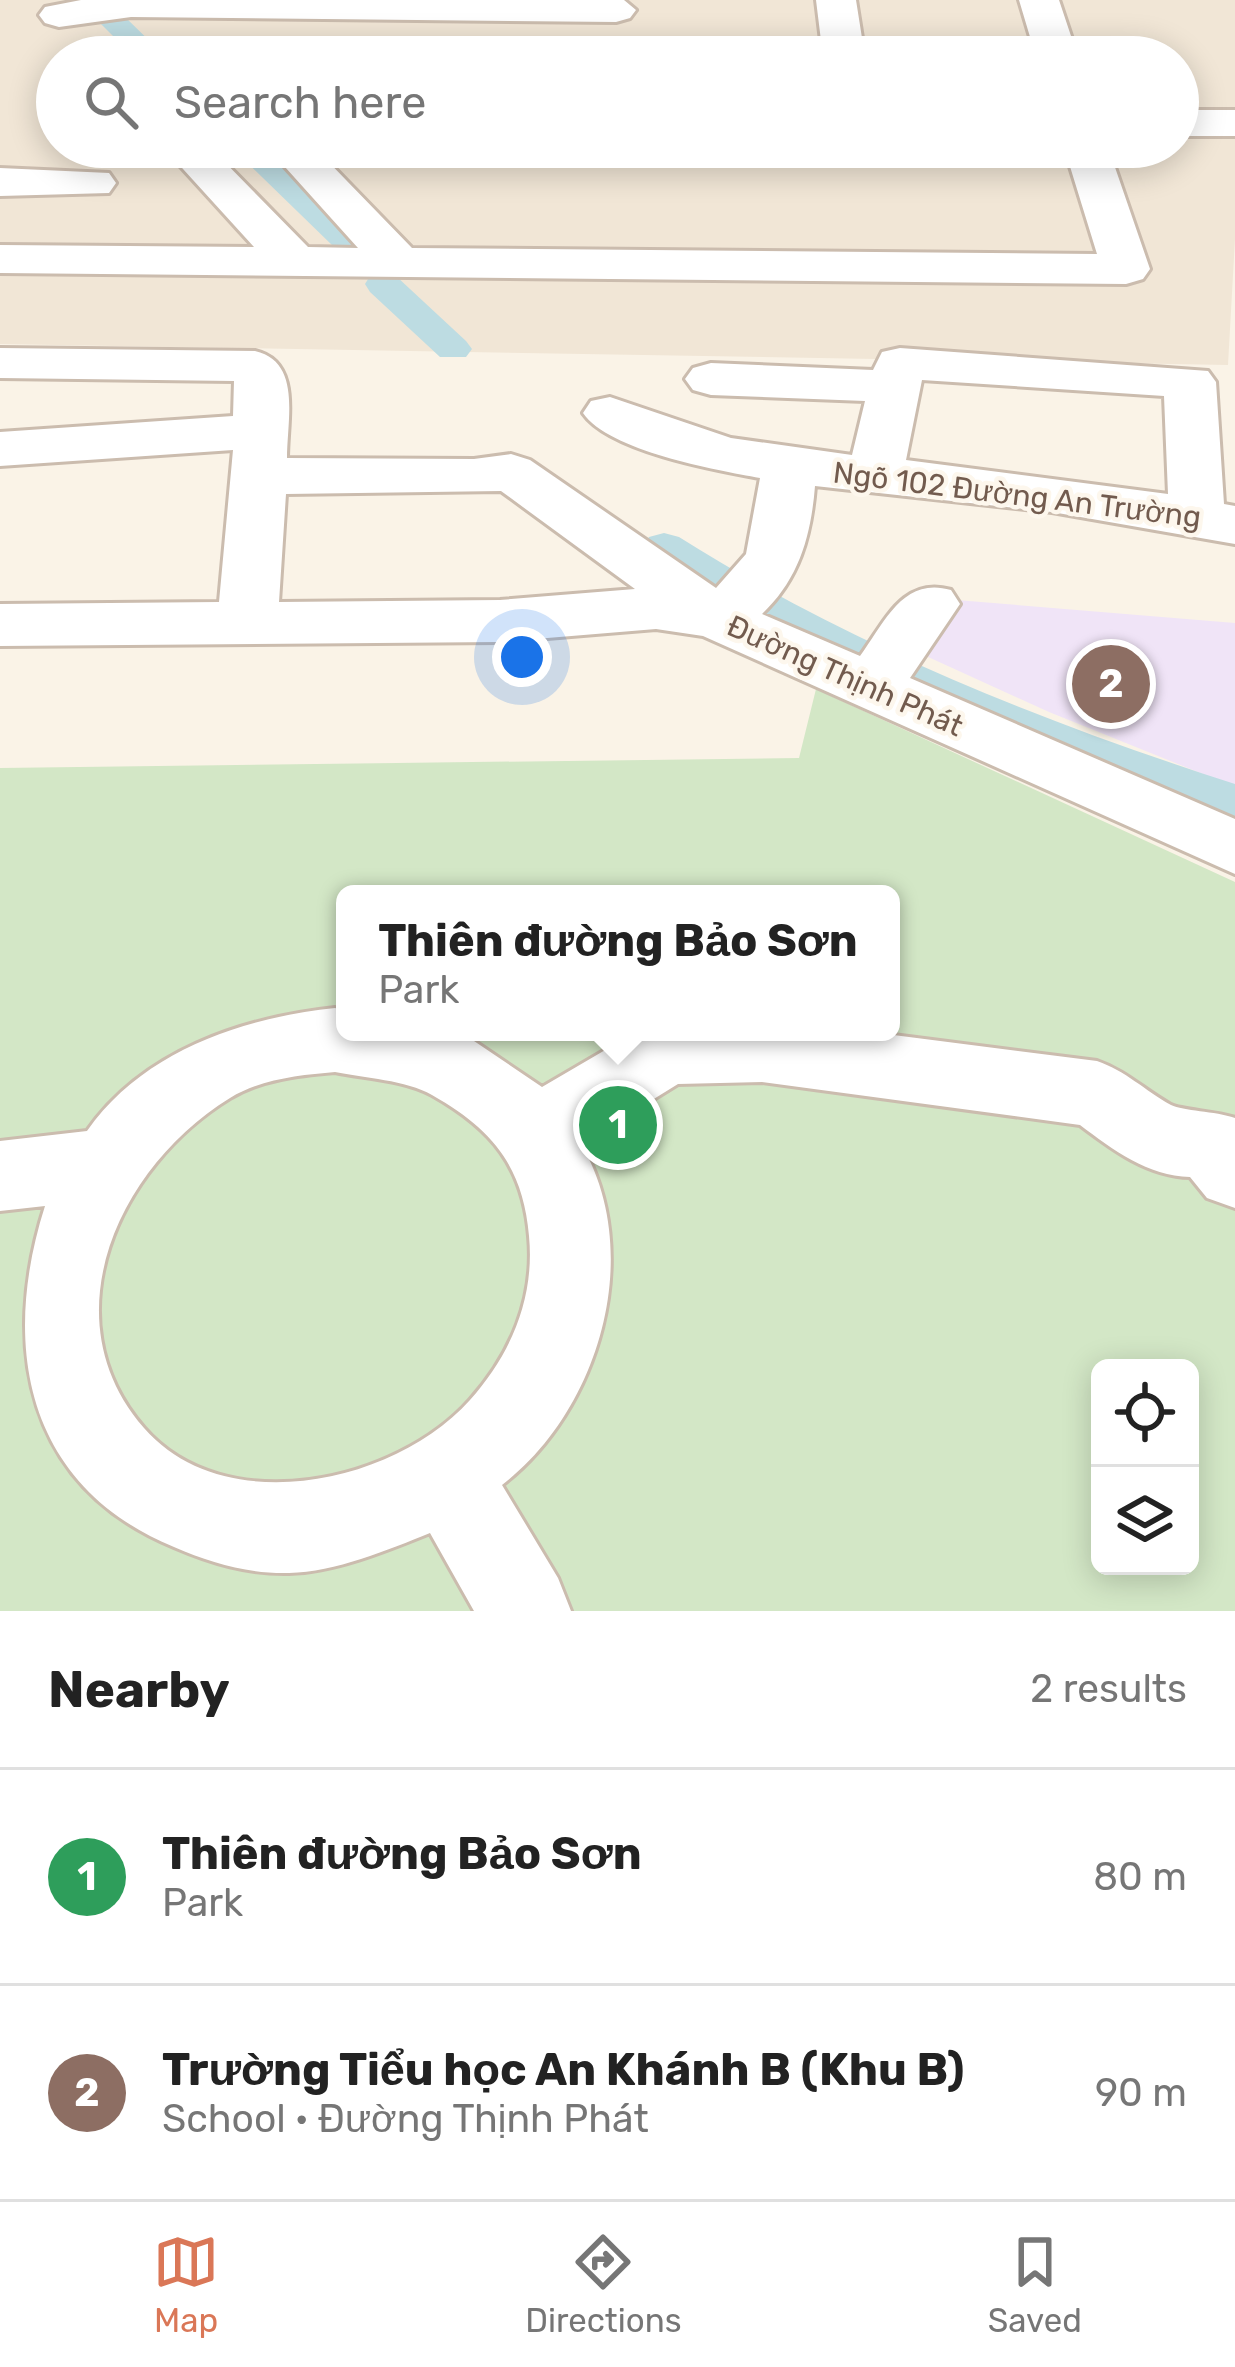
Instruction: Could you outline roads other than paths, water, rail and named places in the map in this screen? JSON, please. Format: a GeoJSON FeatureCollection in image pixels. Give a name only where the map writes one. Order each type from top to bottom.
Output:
{"type":"FeatureCollection","features":[{"type":"Feature","properties":{"kind":"street"},"geometry":{"type":"LineString","coordinates":[[836,0],[841,36]]}},
{"type":"Feature","properties":{"kind":"street"},"geometry":{"type":"LineString","coordinates":[[1039,0],[1050,36]]}},
{"type":"Feature","properties":{"kind":"street"},"geometry":{"type":"LineString","coordinates":[[129,3],[168,36]]}},
{"type":"Feature","properties":{"kind":"street"},"geometry":{"type":"LineString","coordinates":[[63,19],[129,3],[616,5],[616,36]]}},
{"type":"Feature","properties":{"kind":"street"},"geometry":{"type":"LineString","coordinates":[[1199,123],[1235,123]]}},
{"type":"Feature","properties":{"kind":"street"},"geometry":{"type":"LineString","coordinates":[[205,168],[295,262]]}},
{"type":"Feature","properties":{"kind":"street"},"geometry":{"type":"LineString","coordinates":[[309,168],[399,263]]}},
{"type":"Feature","properties":{"kind":"street"},"geometry":{"type":"LineString","coordinates":[[0,259],[1126,268],[1093,168]]}},
{"type":"Feature","properties":{"kind":"street"},"geometry":{"type":"LineString","coordinates":[[0,182],[93,183]]}},
{"type":"Feature","properties":{"kind":"street"},"geometry":{"type":"LineString","coordinates":[[0,363],[260,370],[260,453],[247,623]]}},
{"type":"Feature","properties":{"kind":"street","name":"Ngõ 102 Đường An Trường"},"geometry":{"type":"LineString","coordinates":[[610,412],[647,432],[702,449],[790,467],[1018,489],[1216,521],[1190,382],[900,363],[875,473]]}},
{"type":"Feature","properties":{"kind":"street"},"geometry":{"type":"LineString","coordinates":[[711,379],[896,387]]}},
{"type":"Feature","properties":{"kind":"street"},"geometry":{"type":"LineString","coordinates":[[0,449],[260,453],[474,477],[511,472],[731,606]]}},
{"type":"Feature","properties":{"kind":"street","name":"Ngõ 102 Đường An Trường"},"geometry":{"type":"LineString","coordinates":[[731,606],[783,544],[790,467]]}},
{"type":"Feature","properties":{"kind":"street","name":"Đường Thịnh Phát"},"geometry":{"type":"LineString","coordinates":[[0,625],[500,621],[731,606],[893,656],[1235,848]]}},
{"type":"Feature","properties":{"kind":"street"},"geometry":{"type":"LineString","coordinates":[[336,1040],[291,1044],[206,1074],[132,1128],[78,1203],[61,1246],[53,1291],[27,1318],[82,1423],[111,1459],[148,1490],[193,1512],[242,1526],[294,1529],[348,1521],[399,1505],[448,1479],[489,1447],[524,1408],[550,1365],[567,1320],[575,1274],[574,1230],[564,1188],[535,1132],[493,1089],[458,1067],[419,1051],[343,1041]]}},
{"type":"Feature","properties":{"kind":"street"},"geometry":{"type":"LineString","coordinates":[[535,1132],[666,1052],[762,1050],[1096,1094],[1148,1132],[1175,1142],[1210,1143],[1235,1173]]}},
{"type":"Feature","properties":{"kind":"street"},"geometry":{"type":"LineString","coordinates":[[0,1176],[102,1164]]}},
{"type":"Feature","properties":{"kind":"street"},"geometry":{"type":"LineString","coordinates":[[448,1479],[525,1611]]}},
{"type":"Feature","properties":{"kind":"waterway"},"geometry":{"type":"LineString","coordinates":[[114,22],[129,36]]}},
{"type":"Feature","properties":{"kind":"waterway"},"geometry":{"type":"LineString","coordinates":[[269,168],[346,240]]}},
{"type":"Feature","properties":{"kind":"waterway"},"geometry":{"type":"LineString","coordinates":[[383,284],[453,349]]}},
{"type":"Feature","properties":{"kind":"waterway"},"geometry":{"type":"LineString","coordinates":[[664,547],[727,587],[866,661],[1015,725],[1235,802]]}},
{"type":"Feature","properties":{"kind":"place","name":"Trường Tiểu học An Khánh B (Khu B)"},"geometry":{"type":"Point","coordinates":[1111,684]}},
{"type":"Feature","properties":{"kind":"place","name":"Thiên đường Bảo Sơn"},"geometry":{"type":"Point","coordinates":[618,1125]}}]}
